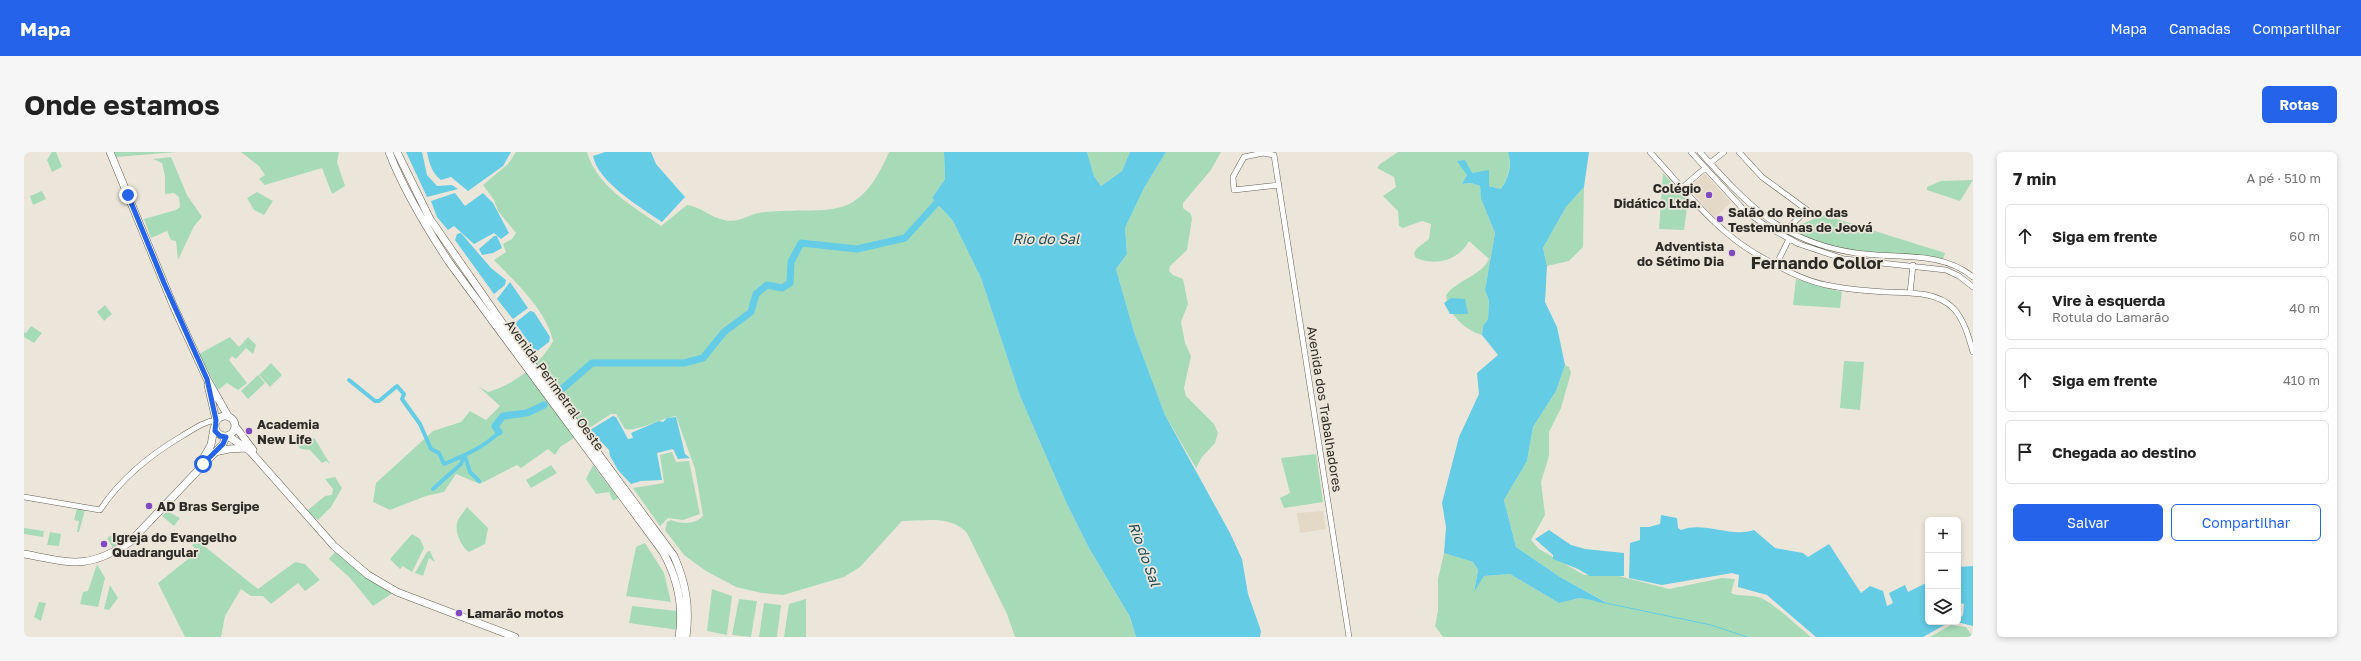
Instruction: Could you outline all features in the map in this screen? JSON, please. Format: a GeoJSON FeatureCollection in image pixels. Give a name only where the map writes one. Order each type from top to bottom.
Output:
{"type":"FeatureCollection","features":[{"type":"Feature","properties":{"kind":"main road"},"geometry":{"type":"LineString","coordinates":[[110,152],[161,277],[207,379],[228,416],[233,420],[235,426],[261,462]]}},
{"type":"Feature","properties":{"kind":"main road","name":"Avenida Perimetral Oeste"},"geometry":{"type":"LineString","coordinates":[[389,152],[397,173],[426,228],[449,262],[663,552],[676,582],[680,599],[681,615],[679,637]]}},
{"type":"Feature","properties":{"kind":"main road","name":"Avenida Perimetral Oeste"},"geometry":{"type":"LineString","coordinates":[[397,152],[430,219],[512,337],[674,556],[681,571],[688,599],[686,637]]}},
{"type":"Feature","properties":{"kind":"main road"},"geometry":{"type":"LineString","coordinates":[[195,471],[211,445],[216,420],[207,379]]}},
{"type":"Feature","properties":{"kind":"main road"},"geometry":{"type":"LineString","coordinates":[[216,420],[221,416],[228,416]]}},
{"type":"Feature","properties":{"kind":"main road"},"geometry":{"type":"LineString","coordinates":[[214,428],[220,436],[227,436],[234,432],[235,426]]}},
{"type":"Feature","properties":{"kind":"main road"},"geometry":{"type":"LineString","coordinates":[[227,436],[247,448],[334,546],[368,576],[397,592],[515,637]]}},
{"type":"Feature","properties":{"kind":"main road"},"geometry":{"type":"LineString","coordinates":[[24,554],[72,562],[97,560],[108,556],[130,542],[195,471],[215,452],[225,441],[227,436]]}},
{"type":"Feature","properties":{"kind":"main road"},"geometry":{"type":"LineString","coordinates":[[215,452],[229,449],[247,448]]}},
{"type":"Feature","properties":{"kind":"street"},"geometry":{"type":"LineString","coordinates":[[1650,152],[1682,188],[1728,235],[1749,250],[1776,265],[1805,278],[1827,285],[1872,291],[1910,293],[1932,297],[1954,308],[1965,328],[1973,352]]}},
{"type":"Feature","properties":{"kind":"street"},"geometry":{"type":"LineString","coordinates":[[1691,152],[1738,205],[1756,220],[1789,239],[1837,257],[1861,262],[1913,265],[1949,272],[1973,287]]}},
{"type":"Feature","properties":{"kind":"street"},"geometry":{"type":"LineString","coordinates":[[1700,152],[1745,201],[1786,230],[1816,243],[1848,252],[1940,260],[1959,268],[1973,277]]}},
{"type":"Feature","properties":{"kind":"street"},"geometry":{"type":"LineString","coordinates":[[1710,163],[1724,152]]}},
{"type":"Feature","properties":{"kind":"street"},"geometry":{"type":"LineString","coordinates":[[1738,152],[1762,177],[1807,210],[1786,230]]}},
{"type":"Feature","properties":{"kind":"street","name":"Avenida dos Trabalhadores"},"geometry":{"type":"LineString","coordinates":[[1279,185],[1234,190],[1232,180],[1244,157],[1267,153],[1274,155],[1279,185],[1349,637]]}},
{"type":"Feature","properties":{"kind":"street"},"geometry":{"type":"LineString","coordinates":[[1682,188],[1705,168]]}},
{"type":"Feature","properties":{"kind":"street"},"geometry":{"type":"LineString","coordinates":[[1738,205],[1745,201]]}},
{"type":"Feature","properties":{"kind":"street"},"geometry":{"type":"LineString","coordinates":[[1776,265],[1789,239]]}},
{"type":"Feature","properties":{"kind":"street"},"geometry":{"type":"LineString","coordinates":[[1910,293],[1913,265]]}},
{"type":"Feature","properties":{"kind":"street"},"geometry":{"type":"LineString","coordinates":[[24,497],[100,510],[113,491],[146,459],[199,426],[216,420]]}},
{"type":"Feature","properties":{"kind":"shaded area","name":"Colégio Didático Ltda."},"geometry":{"type":"Polygon","coordinates":[[[1705,174],[1731,202],[1715,218],[1688,188],[1705,174]]]}},
{"type":"Feature","properties":{"kind":"shaded area"},"geometry":{"type":"Polygon","coordinates":[[[1323,511],[1326,529],[1300,533],[1297,513],[1323,511]]]}},
{"type":"Feature","properties":{"kind":"green space"},"geometry":{"type":"Polygon","coordinates":[[[52,152],[56,152],[62,167],[52,172],[47,160],[52,152]]]}},
{"type":"Feature","properties":{"kind":"green space"},"geometry":{"type":"Polygon","coordinates":[[[114,152],[177,152],[116,157],[114,152]]]}},
{"type":"Feature","properties":{"kind":"green space"},"geometry":{"type":"Polygon","coordinates":[[[241,152],[339,152],[337,162],[345,186],[332,194],[322,168],[265,185],[259,179],[265,175],[259,166],[241,152]]]}},
{"type":"Feature","properties":{"kind":"green space"},"geometry":{"type":"Polygon","coordinates":[[[516,152],[587,152],[599,176],[607,186],[617,195],[661,226],[687,205],[697,208],[719,219],[730,221],[735,221],[765,212],[839,208],[853,202],[865,192],[877,176],[889,152],[944,152],[945,179],[932,198],[953,221],[981,278],[1020,396],[1066,502],[1089,548],[1130,617],[1136,637],[1015,637],[1007,614],[967,533],[961,527],[945,521],[937,520],[902,521],[860,567],[844,577],[783,595],[762,593],[736,587],[706,571],[684,555],[665,530],[667,522],[671,520],[688,523],[696,521],[703,516],[695,469],[676,416],[636,429],[625,429],[616,414],[611,414],[560,447],[555,455],[548,449],[521,468],[517,465],[480,484],[456,474],[444,492],[426,496],[390,510],[373,502],[376,483],[433,431],[461,422],[470,411],[486,420],[500,406],[478,386],[488,392],[507,385],[534,365],[542,357],[553,341],[544,318],[537,308],[494,260],[506,252],[503,244],[512,239],[516,233],[498,211],[494,200],[483,185],[508,164],[516,152]]]}},
{"type":"Feature","properties":{"kind":"green space"},"geometry":{"type":"Polygon","coordinates":[[[1087,152],[1130,152],[1122,171],[1101,186],[1094,176],[1087,152]]]}},
{"type":"Feature","properties":{"kind":"green space"},"geometry":{"type":"Polygon","coordinates":[[[1166,152],[1221,152],[1211,170],[1183,203],[1183,208],[1191,214],[1192,219],[1187,250],[1170,266],[1169,271],[1173,275],[1183,279],[1188,304],[1181,322],[1185,343],[1191,356],[1184,388],[1186,396],[1214,424],[1218,433],[1215,443],[1202,457],[1196,468],[1165,415],[1134,332],[1116,269],[1127,254],[1125,228],[1144,188],[1166,152]]]}},
{"type":"Feature","properties":{"kind":"green space"},"geometry":{"type":"Polygon","coordinates":[[[1398,152],[1508,152],[1510,162],[1509,171],[1501,189],[1489,186],[1467,175],[1462,184],[1471,183],[1480,186],[1481,199],[1495,233],[1485,290],[1489,301],[1488,319],[1483,326],[1482,335],[1463,325],[1453,315],[1447,302],[1446,295],[1457,285],[1480,270],[1489,259],[1469,241],[1459,253],[1446,260],[1431,262],[1416,258],[1414,254],[1416,249],[1429,239],[1431,224],[1422,221],[1403,228],[1399,226],[1398,211],[1383,196],[1396,187],[1394,177],[1377,168],[1380,164],[1398,152]]]}},
{"type":"Feature","properties":{"kind":"green space"},"geometry":{"type":"Polygon","coordinates":[[[171,157],[187,195],[202,217],[194,226],[178,260],[176,241],[171,240],[167,231],[151,238],[144,219],[176,210],[180,207],[179,197],[174,193],[165,194],[165,176],[162,163],[153,159],[171,157]]]}},
{"type":"Feature","properties":{"kind":"green space"},"geometry":{"type":"Polygon","coordinates":[[[1663,173],[1688,200],[1684,230],[1659,229],[1663,173]]]}},
{"type":"Feature","properties":{"kind":"green space"},"geometry":{"type":"Polygon","coordinates":[[[1973,180],[1960,201],[1927,190],[1927,187],[1941,181],[1973,180]]]}},
{"type":"Feature","properties":{"kind":"green space"},"geometry":{"type":"Polygon","coordinates":[[[1584,187],[1583,247],[1569,261],[1547,266],[1543,248],[1566,207],[1584,187]]]}},
{"type":"Feature","properties":{"kind":"green space"},"geometry":{"type":"Polygon","coordinates":[[[42,191],[46,199],[33,205],[30,196],[42,191]]]}},
{"type":"Feature","properties":{"kind":"green space"},"geometry":{"type":"Polygon","coordinates":[[[257,192],[273,201],[264,215],[254,210],[247,198],[257,192]]]}},
{"type":"Feature","properties":{"kind":"green space"},"geometry":{"type":"Polygon","coordinates":[[[1824,215],[1945,253],[1943,259],[1844,250],[1824,245],[1807,238],[1792,228],[1824,215]]]}},
{"type":"Feature","properties":{"kind":"green space"},"geometry":{"type":"Polygon","coordinates":[[[1796,279],[1842,292],[1840,308],[1793,305],[1796,279]]]}},
{"type":"Feature","properties":{"kind":"green space"},"geometry":{"type":"Polygon","coordinates":[[[105,305],[112,314],[104,321],[97,312],[105,305]]]}},
{"type":"Feature","properties":{"kind":"green space"},"geometry":{"type":"Polygon","coordinates":[[[31,326],[42,333],[34,343],[24,337],[24,332],[26,333],[31,326]]]}},
{"type":"Feature","properties":{"kind":"green space"},"geometry":{"type":"Polygon","coordinates":[[[230,337],[239,347],[248,337],[256,345],[253,354],[246,348],[236,359],[232,356],[229,360],[247,383],[238,390],[227,383],[218,390],[199,354],[230,337]]]}},
{"type":"Feature","properties":{"kind":"green space"},"geometry":{"type":"Polygon","coordinates":[[[1844,361],[1864,362],[1860,410],[1840,408],[1844,361]]]}},
{"type":"Feature","properties":{"kind":"green space"},"geometry":{"type":"Polygon","coordinates":[[[271,363],[282,375],[270,387],[259,375],[271,363]]]}},
{"type":"Feature","properties":{"kind":"green space"},"geometry":{"type":"Polygon","coordinates":[[[1565,365],[1569,367],[1571,373],[1561,408],[1549,432],[1549,456],[1541,482],[1545,515],[1531,540],[1539,549],[1584,575],[1615,575],[1669,589],[1722,578],[1735,579],[1731,593],[1753,596],[1767,601],[1780,610],[1811,637],[1443,637],[1435,626],[1438,611],[1438,579],[1444,553],[1473,562],[1478,570],[1474,591],[1484,576],[1510,574],[1559,603],[1580,598],[1606,602],[1560,577],[1516,547],[1504,500],[1527,461],[1533,427],[1556,391],[1565,365]]]}},
{"type":"Feature","properties":{"kind":"green space"},"geometry":{"type":"Polygon","coordinates":[[[258,375],[265,383],[248,399],[241,391],[258,375]]]}},
{"type":"Feature","properties":{"kind":"green space"},"geometry":{"type":"Polygon","coordinates":[[[311,437],[315,439],[330,464],[326,461],[322,463],[310,450],[301,449],[296,443],[302,440],[307,444],[308,439],[311,437]]]}},
{"type":"Feature","properties":{"kind":"green space"},"geometry":{"type":"Polygon","coordinates":[[[672,452],[676,462],[689,461],[700,514],[683,520],[668,518],[660,526],[633,488],[664,483],[660,455],[672,452]]]}},
{"type":"Feature","properties":{"kind":"green space"},"geometry":{"type":"Polygon","coordinates":[[[1316,454],[1323,502],[1284,508],[1280,498],[1290,493],[1281,458],[1316,454]]]}},
{"type":"Feature","properties":{"kind":"green space"},"geometry":{"type":"Polygon","coordinates":[[[551,465],[557,473],[531,488],[526,480],[551,465]]]}},
{"type":"Feature","properties":{"kind":"green space"},"geometry":{"type":"Polygon","coordinates":[[[593,465],[618,498],[613,501],[609,492],[596,494],[586,479],[593,465]]]}},
{"type":"Feature","properties":{"kind":"green space"},"geometry":{"type":"Polygon","coordinates":[[[335,477],[342,488],[331,507],[318,520],[307,511],[325,496],[332,495],[333,489],[325,479],[335,477]]]}},
{"type":"Feature","properties":{"kind":"green space"},"geometry":{"type":"Polygon","coordinates":[[[467,507],[488,528],[485,544],[469,552],[461,543],[457,527],[459,519],[467,507]]]}},
{"type":"Feature","properties":{"kind":"green space"},"geometry":{"type":"Polygon","coordinates":[[[77,508],[85,510],[79,532],[77,532],[79,521],[74,520],[77,508]]]}},
{"type":"Feature","properties":{"kind":"green space"},"geometry":{"type":"Polygon","coordinates":[[[167,511],[180,518],[174,526],[162,516],[167,511]]]}},
{"type":"Feature","properties":{"kind":"green space"},"geometry":{"type":"Polygon","coordinates":[[[24,528],[44,531],[43,537],[24,534],[24,528]]]}},
{"type":"Feature","properties":{"kind":"green space"},"geometry":{"type":"Polygon","coordinates":[[[50,532],[61,534],[59,546],[47,545],[50,532]]]}},
{"type":"Feature","properties":{"kind":"green space"},"geometry":{"type":"Polygon","coordinates":[[[115,533],[123,541],[113,548],[107,538],[115,533]]]}},
{"type":"Feature","properties":{"kind":"green space"},"geometry":{"type":"Polygon","coordinates":[[[412,534],[420,539],[424,548],[412,572],[403,566],[400,569],[390,559],[412,534]]]}},
{"type":"Feature","properties":{"kind":"green space"},"geometry":{"type":"Polygon","coordinates":[[[198,541],[258,589],[295,562],[305,564],[320,580],[305,591],[298,583],[271,604],[263,596],[251,596],[241,589],[225,616],[221,637],[185,637],[158,583],[197,552],[192,545],[198,541]]]}},
{"type":"Feature","properties":{"kind":"green space"},"geometry":{"type":"Polygon","coordinates":[[[645,543],[664,573],[671,602],[626,596],[636,547],[645,543]]]}},
{"type":"Feature","properties":{"kind":"green space"},"geometry":{"type":"Polygon","coordinates":[[[430,551],[435,562],[429,558],[423,576],[415,573],[427,552],[430,551]]]}},
{"type":"Feature","properties":{"kind":"green space"},"geometry":{"type":"Polygon","coordinates":[[[335,552],[370,580],[393,593],[373,606],[350,578],[329,559],[335,552]]]}},
{"type":"Feature","properties":{"kind":"green space"},"geometry":{"type":"Polygon","coordinates":[[[97,564],[105,578],[98,607],[80,604],[83,592],[88,591],[97,564]]]}},
{"type":"Feature","properties":{"kind":"green space"},"geometry":{"type":"Polygon","coordinates":[[[110,585],[118,598],[109,610],[104,609],[110,585]]]}},
{"type":"Feature","properties":{"kind":"green space"},"geometry":{"type":"Polygon","coordinates":[[[712,589],[732,596],[727,635],[707,631],[712,589]]]}},
{"type":"Feature","properties":{"kind":"green space"},"geometry":{"type":"Polygon","coordinates":[[[739,599],[757,601],[751,637],[732,635],[739,599]]]}},
{"type":"Feature","properties":{"kind":"green space"},"geometry":{"type":"Polygon","coordinates":[[[806,599],[806,637],[784,637],[789,604],[806,599]]]}},
{"type":"Feature","properties":{"kind":"green space"},"geometry":{"type":"Polygon","coordinates":[[[39,602],[46,603],[41,621],[34,617],[39,602]]]}},
{"type":"Feature","properties":{"kind":"green space"},"geometry":{"type":"Polygon","coordinates":[[[764,603],[781,605],[777,637],[759,637],[764,603]]]}},
{"type":"Feature","properties":{"kind":"green space"},"geometry":{"type":"Polygon","coordinates":[[[632,606],[677,611],[678,630],[629,623],[632,606]]]}},
{"type":"Feature","properties":{"kind":"green space"},"geometry":{"type":"Polygon","coordinates":[[[1951,625],[1966,627],[1973,637],[1930,637],[1951,625]]]}},
{"type":"Feature","properties":{"kind":"water"},"geometry":{"type":"Polygon","coordinates":[[[406,152],[422,152],[427,175],[437,186],[452,185],[458,189],[427,197],[406,152]]]}},
{"type":"Feature","properties":{"kind":"water"},"geometry":{"type":"Polygon","coordinates":[[[427,152],[511,152],[503,166],[468,191],[451,177],[441,180],[431,168],[427,152]]]}},
{"type":"Feature","properties":{"kind":"water"},"geometry":{"type":"Polygon","coordinates":[[[605,152],[651,152],[656,164],[685,197],[662,222],[621,193],[603,175],[596,166],[593,156],[605,152]]]}},
{"type":"Feature","properties":{"kind":"water","name":"Rio do Sal"},"geometry":{"type":"Polygon","coordinates":[[[944,152],[1087,152],[1094,176],[1101,186],[1122,171],[1130,152],[1166,152],[1144,188],[1125,228],[1127,254],[1116,269],[1134,332],[1165,415],[1230,533],[1242,559],[1248,594],[1261,631],[1260,637],[1136,637],[1130,617],[1089,548],[1066,502],[1020,396],[981,278],[953,221],[932,198],[945,179],[944,152]]]}},
{"type":"Feature","properties":{"kind":"water"},"geometry":{"type":"Polygon","coordinates":[[[1508,152],[1589,152],[1584,187],[1566,207],[1543,248],[1547,266],[1545,302],[1557,327],[1565,365],[1556,391],[1533,427],[1527,461],[1504,500],[1516,547],[1560,577],[1607,603],[1580,598],[1559,603],[1510,574],[1484,576],[1474,592],[1478,570],[1473,562],[1444,553],[1446,527],[1442,503],[1459,437],[1479,394],[1477,373],[1498,355],[1482,335],[1483,326],[1488,319],[1489,301],[1485,290],[1495,233],[1481,199],[1480,186],[1471,183],[1462,184],[1467,175],[1457,161],[1465,160],[1472,173],[1489,170],[1489,186],[1501,189],[1509,171],[1510,162],[1508,152]]]}},
{"type":"Feature","properties":{"kind":"water"},"geometry":{"type":"Polygon","coordinates":[[[455,193],[465,206],[483,193],[493,203],[509,233],[501,239],[494,233],[474,244],[454,226],[448,230],[437,217],[431,201],[455,193]]]}},
{"type":"Feature","properties":{"kind":"water"},"geometry":{"type":"Polygon","coordinates":[[[461,233],[491,268],[506,280],[505,285],[494,294],[455,240],[457,234],[461,233]]]}},
{"type":"Feature","properties":{"kind":"water"},"geometry":{"type":"Polygon","coordinates":[[[494,236],[497,236],[502,248],[493,253],[482,255],[479,249],[494,236]]]}},
{"type":"Feature","properties":{"kind":"water"},"geometry":{"type":"Polygon","coordinates":[[[510,282],[528,308],[513,319],[497,299],[510,282]]]}},
{"type":"Feature","properties":{"kind":"water"},"geometry":{"type":"Polygon","coordinates":[[[1451,298],[1465,299],[1468,314],[1450,314],[1444,303],[1451,298]]]}},
{"type":"Feature","properties":{"kind":"water"},"geometry":{"type":"Polygon","coordinates":[[[530,311],[534,312],[550,337],[549,342],[536,352],[515,323],[530,311]]]}},
{"type":"Feature","properties":{"kind":"water"},"geometry":{"type":"Polygon","coordinates":[[[613,416],[616,417],[628,439],[633,438],[631,433],[659,421],[663,422],[667,418],[676,417],[685,454],[690,458],[678,459],[673,449],[657,453],[662,480],[641,481],[631,484],[618,470],[610,456],[609,450],[590,430],[613,416]]]}},
{"type":"Feature","properties":{"kind":"water"},"geometry":{"type":"Polygon","coordinates":[[[1661,515],[1677,518],[1678,528],[1681,530],[1699,527],[1736,532],[1754,530],[1775,548],[1803,553],[1808,557],[1829,544],[1861,593],[1870,586],[1883,591],[1887,606],[1893,603],[1889,593],[1905,585],[1908,592],[1925,584],[1925,625],[1945,625],[1923,637],[1816,637],[1767,595],[1738,587],[1739,575],[1732,573],[1662,585],[1629,578],[1630,543],[1640,540],[1640,527],[1649,527],[1660,524],[1661,515]]]}},
{"type":"Feature","properties":{"kind":"water"},"geometry":{"type":"Polygon","coordinates":[[[1549,530],[1571,545],[1585,549],[1624,553],[1624,576],[1590,576],[1578,569],[1553,559],[1553,555],[1535,539],[1549,530]]]}},
{"type":"Feature","properties":{"kind":"water"},"geometry":{"type":"Polygon","coordinates":[[[1973,566],[1973,626],[1961,623],[1964,604],[1961,604],[1961,567],[1973,566]]]}},
{"type":"Feature","properties":{"kind":"waterway"},"geometry":{"type":"LineString","coordinates":[[562,389],[592,363],[684,363],[703,358],[724,332],[751,312],[756,294],[767,285],[782,288],[790,283],[791,262],[801,243],[857,249],[905,238],[942,197]]}},
{"type":"Feature","properties":{"kind":"waterway"},"geometry":{"type":"LineString","coordinates":[[349,380],[375,401],[379,401],[397,386],[404,394],[402,399],[420,424],[431,449],[439,453],[444,464],[480,447],[499,432]]}},
{"type":"Feature","properties":{"kind":"waterway"},"geometry":{"type":"LineString","coordinates":[[499,432],[495,426],[503,416],[527,413],[544,405]]}},
{"type":"Feature","properties":{"kind":"waterway"},"geometry":{"type":"LineString","coordinates":[[433,489],[461,464],[464,456]]}},
{"type":"Feature","properties":{"kind":"waterway"},"geometry":{"type":"LineString","coordinates":[[465,456],[470,472],[479,481]]}},
{"type":"Feature","properties":{"kind":"waterway"},"geometry":{"type":"LineString","coordinates":[[1596,601],[1711,625],[1747,637]]}},
{"type":"Feature","properties":{"kind":"place","name":"Colégio Didático Ltda."},"geometry":{"type":"Point","coordinates":[1709,195]}},
{"type":"Feature","properties":{"kind":"place","name":"Salão do Reino das Testemunhas de Jeová"},"geometry":{"type":"Point","coordinates":[1720,219]}},
{"type":"Feature","properties":{"kind":"place","name":"Adventista do Sétimo Dia"},"geometry":{"type":"Point","coordinates":[1732,253]}},
{"type":"Feature","properties":{"kind":"place","name":"Academia New Life"},"geometry":{"type":"Point","coordinates":[249,431]}},
{"type":"Feature","properties":{"kind":"place","name":"AD Bras Sergipe"},"geometry":{"type":"Point","coordinates":[149,506]}},
{"type":"Feature","properties":{"kind":"place","name":"Igreja do Evangelho Quadrangular"},"geometry":{"type":"Point","coordinates":[104,544]}},
{"type":"Feature","properties":{"kind":"place","name":"Lamarão motos"},"geometry":{"type":"Point","coordinates":[459,613]}},
{"type":"Feature","properties":{"kind":"district","name":"Fernando Collor"},"geometry":{"type":"Point","coordinates":[1817,262]}},
{"type":"Feature","properties":{"kind":"route"},"geometry":{"type":"LineString","coordinates":[[128,195],[151,254],[207,379],[216,420],[214,426],[215,431],[220,436],[226,437],[223,444],[203,464]]}}]}
